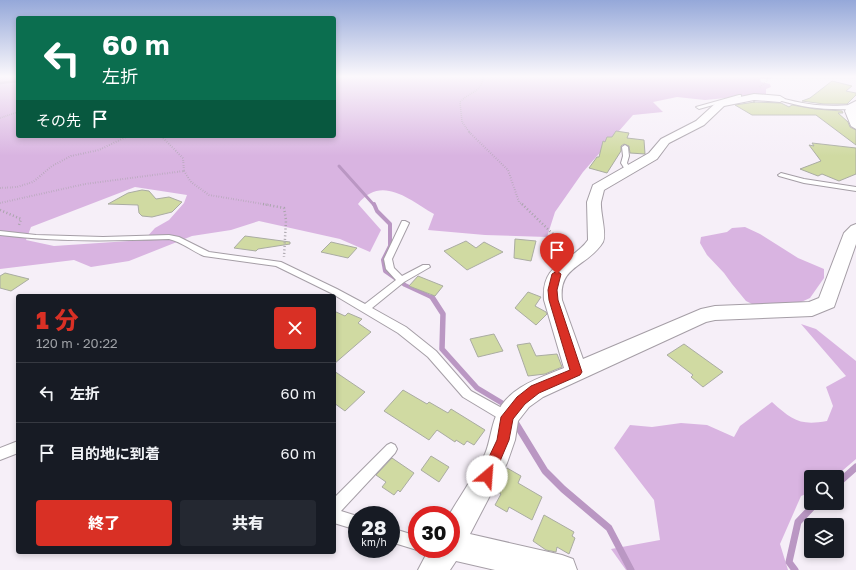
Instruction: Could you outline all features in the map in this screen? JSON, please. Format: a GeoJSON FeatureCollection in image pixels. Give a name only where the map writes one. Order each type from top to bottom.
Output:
{"type":"FeatureCollection","features":[{"type":"Feature","properties":{"kind":"street"},"geometry":{"type":"LineString","coordinates":[[576,372],[553,300],[552,290],[557,274],[596,240],[594,202],[598,188],[652,156],[666,140],[700,123],[719,103]]}},
{"type":"Feature","properties":{"kind":"street"},"geometry":{"type":"LineString","coordinates":[[854,106],[850,116],[856,126]]}},
{"type":"Feature","properties":{"kind":"street"},"geometry":{"type":"LineString","coordinates":[[460,522],[494,463],[503,440],[507,417],[521,400],[535,390],[701,316],[715,313],[812,309],[826,302],[852,233],[856,229]]}},
{"type":"Feature","properties":{"kind":"street"},"geometry":{"type":"LineString","coordinates":[[460,554],[562,570]]}},
{"type":"Feature","properties":{"kind":"lane"},"geometry":{"type":"LineString","coordinates":[[699,107],[719,103]]}},
{"type":"Feature","properties":{"kind":"lane"},"geometry":{"type":"LineString","coordinates":[[792,103],[824,108],[854,106]]}},
{"type":"Feature","properties":{"kind":"lane"},"geometry":{"type":"LineString","coordinates":[[625,147],[626,156],[624,163],[628,170]]}},
{"type":"Feature","properties":{"kind":"lane"},"geometry":{"type":"LineString","coordinates":[[780,175],[804,181],[856,189]]}},
{"type":"Feature","properties":{"kind":"lane"},"geometry":{"type":"LineString","coordinates":[[401,280],[390,269],[388,259],[405,223]]}},
{"type":"Feature","properties":{"kind":"lane"},"geometry":{"type":"LineString","coordinates":[[4,233],[36,237],[169,237],[179,239],[198,251],[207,254],[278,264],[334,291],[402,330],[432,354],[467,394],[507,417]]}},
{"type":"Feature","properties":{"kind":"lane"},"geometry":{"type":"LineString","coordinates":[[365,309],[401,280],[426,267]]}},
{"type":"Feature","properties":{"kind":"lane"},"geometry":{"type":"LineString","coordinates":[[0,454],[16,448]]}},
{"type":"Feature","properties":{"kind":"lane"},"geometry":{"type":"LineString","coordinates":[[336,506],[391,449]]}},
{"type":"Feature","properties":{"kind":"lane"},"geometry":{"type":"LineString","coordinates":[[336,517],[348,520]]}},
{"type":"Feature","properties":{"kind":"path"},"geometry":{"type":"LineString","coordinates":[[460,103],[462,122],[468,131],[508,170],[519,202],[554,235],[584,252]]}},
{"type":"Feature","properties":{"kind":"path"},"geometry":{"type":"LineString","coordinates":[[0,118],[16,113]]}},
{"type":"Feature","properties":{"kind":"path"},"geometry":{"type":"LineString","coordinates":[[0,188],[17,187],[33,182],[52,166],[71,156],[99,150],[124,138]]}},
{"type":"Feature","properties":{"kind":"path"},"geometry":{"type":"LineString","coordinates":[[163,138],[183,158],[184,171],[191,182],[209,195],[284,208],[286,220],[284,256],[278,264]]}},
{"type":"Feature","properties":{"kind":"path"},"geometry":{"type":"LineString","coordinates":[[0,203],[85,184],[184,171]]}},
{"type":"Feature","properties":{"kind":"path"},"geometry":{"type":"LineString","coordinates":[[0,210],[22,220],[16,228],[4,233]]}},
{"type":"Feature","properties":{"kind":"shaded area"},"geometry":{"type":"Polygon","coordinates":[[[0,103],[16,103],[16,138],[336,138],[336,103],[654,103],[663,112],[633,115],[583,172],[555,212],[547,237],[485,235],[428,230],[434,214],[396,192],[386,190],[376,191],[367,195],[358,204],[381,230],[370,252],[340,239],[259,221],[231,230],[192,236],[129,261],[91,267],[74,260],[0,269],[0,103]],[[135,187],[31,227],[26,240],[54,246],[144,240],[155,228],[169,220],[184,203],[187,195],[135,187]]]}},
{"type":"Feature","properties":{"kind":"shaded area"},"geometry":{"type":"Polygon","coordinates":[[[745,227],[760,234],[798,258],[824,269],[824,278],[810,298],[799,303],[754,305],[746,301],[724,273],[707,255],[700,243],[701,237],[727,232],[732,228],[745,227]]]}},
{"type":"Feature","properties":{"kind":"shaded area"},"geometry":{"type":"Polygon","coordinates":[[[801,324],[816,329],[856,361],[856,459],[843,470],[804,470],[804,495],[801,496],[780,544],[788,570],[626,570],[611,549],[660,540],[654,500],[614,448],[630,425],[652,427],[681,423],[707,425],[734,437],[740,426],[772,402],[785,413],[797,420],[810,423],[827,421],[833,406],[826,387],[846,376],[801,324]]]}},
{"type":"Feature","properties":{"kind":"building"},"geometry":{"type":"Polygon","coordinates":[[[751,103],[781,103],[789,107],[792,105],[815,109],[842,111],[843,113],[838,113],[848,122],[850,127],[856,130],[856,145],[816,115],[752,115],[735,105],[751,103]]]}},
{"type":"Feature","properties":{"kind":"building"},"geometry":{"type":"Polygon","coordinates":[[[814,103],[848,103],[847,104],[814,103]]]}},
{"type":"Feature","properties":{"kind":"building"},"geometry":{"type":"Polygon","coordinates":[[[616,131],[629,133],[627,138],[644,140],[645,154],[630,153],[629,146],[624,144],[621,146],[621,151],[607,173],[589,168],[597,157],[599,157],[603,141],[605,142],[607,137],[612,137],[616,131]]]}},
{"type":"Feature","properties":{"kind":"building"},"geometry":{"type":"Polygon","coordinates":[[[812,143],[856,148],[856,174],[839,181],[822,174],[818,176],[800,169],[821,161],[809,145],[814,146],[812,143]]]}},
{"type":"Feature","properties":{"kind":"building"},"geometry":{"type":"Polygon","coordinates":[[[142,190],[149,191],[156,199],[169,197],[182,202],[172,212],[152,217],[142,216],[139,213],[138,205],[108,204],[128,193],[142,190]]]}},
{"type":"Feature","properties":{"kind":"building"},"geometry":{"type":"Polygon","coordinates":[[[245,236],[290,242],[290,244],[258,249],[256,251],[234,248],[245,236]]]}},
{"type":"Feature","properties":{"kind":"building"},"geometry":{"type":"Polygon","coordinates":[[[515,239],[536,241],[531,261],[514,258],[515,239]]]}},
{"type":"Feature","properties":{"kind":"building"},"geometry":{"type":"Polygon","coordinates":[[[466,241],[476,248],[484,242],[503,252],[467,270],[444,251],[466,241]]]}},
{"type":"Feature","properties":{"kind":"building"},"geometry":{"type":"Polygon","coordinates":[[[331,242],[357,248],[348,258],[321,252],[331,242]]]}},
{"type":"Feature","properties":{"kind":"building"},"geometry":{"type":"Polygon","coordinates":[[[5,273],[29,279],[11,291],[0,288],[0,276],[5,273]]]}},
{"type":"Feature","properties":{"kind":"building"},"geometry":{"type":"Polygon","coordinates":[[[418,276],[443,286],[435,296],[409,286],[418,276]]]}},
{"type":"Feature","properties":{"kind":"building"},"geometry":{"type":"Polygon","coordinates":[[[528,292],[541,297],[535,306],[547,314],[536,325],[515,308],[528,292]]]}},
{"type":"Feature","properties":{"kind":"building"},"geometry":{"type":"Polygon","coordinates":[[[336,312],[345,316],[348,313],[362,319],[358,323],[371,332],[336,362],[336,312]]]}},
{"type":"Feature","properties":{"kind":"building"},"geometry":{"type":"Polygon","coordinates":[[[494,334],[503,351],[478,357],[470,339],[494,334]]]}},
{"type":"Feature","properties":{"kind":"building"},"geometry":{"type":"Polygon","coordinates":[[[530,343],[536,356],[557,354],[562,367],[545,374],[528,376],[517,345],[530,343]]]}},
{"type":"Feature","properties":{"kind":"building"},"geometry":{"type":"Polygon","coordinates":[[[684,344],[723,372],[703,387],[691,377],[693,375],[667,355],[684,344]]]}},
{"type":"Feature","properties":{"kind":"building"},"geometry":{"type":"Polygon","coordinates":[[[336,372],[365,392],[345,411],[336,404],[336,372]]]}},
{"type":"Feature","properties":{"kind":"building"},"geometry":{"type":"Polygon","coordinates":[[[403,390],[427,404],[429,402],[448,413],[451,409],[485,430],[474,445],[467,441],[464,445],[456,440],[455,442],[437,430],[429,440],[384,411],[403,390]]]}},
{"type":"Feature","properties":{"kind":"building"},"geometry":{"type":"Polygon","coordinates":[[[431,456],[449,467],[439,482],[421,470],[431,456]]]}},
{"type":"Feature","properties":{"kind":"building"},"geometry":{"type":"Polygon","coordinates":[[[392,458],[414,473],[400,492],[398,490],[394,495],[382,487],[386,482],[376,475],[392,458]]]}},
{"type":"Feature","properties":{"kind":"building"},"geometry":{"type":"Polygon","coordinates":[[[507,468],[521,476],[518,483],[542,497],[532,520],[509,507],[507,512],[495,505],[501,494],[495,490],[507,468]]]}},
{"type":"Feature","properties":{"kind":"building"},"geometry":{"type":"Polygon","coordinates":[[[544,515],[574,532],[572,536],[575,538],[569,554],[557,547],[556,552],[546,550],[533,541],[544,515]]]}},
{"type":"Feature","properties":{"kind":"waterway"},"geometry":{"type":"LineString","coordinates":[[339,166],[374,205]]}},
{"type":"Feature","properties":{"kind":"waterway"},"geometry":{"type":"LineString","coordinates":[[374,204],[377,211],[390,224],[390,246],[383,260],[385,271],[405,285],[432,298]]}},
{"type":"Feature","properties":{"kind":"waterway"},"geometry":{"type":"LineString","coordinates":[[432,298],[443,314],[442,349],[477,388],[502,403],[506,409]]}},
{"type":"Feature","properties":{"kind":"waterway"},"geometry":{"type":"LineString","coordinates":[[515,422],[545,471],[563,489],[609,528],[631,570]]}},
{"type":"Feature","properties":{"kind":"waterway"},"geometry":{"type":"LineString","coordinates":[[844,478],[856,467]]}},
{"type":"Feature","properties":{"kind":"waterway"},"geometry":{"type":"LineString","coordinates":[[795,570],[789,562],[798,522],[809,510]]}},
{"type":"Feature","properties":{"kind":"route"},"geometry":{"type":"LineString","coordinates":[[487,476],[503,440],[507,417],[521,400],[535,390],[576,372],[553,300],[552,290],[557,274]]}}]}
